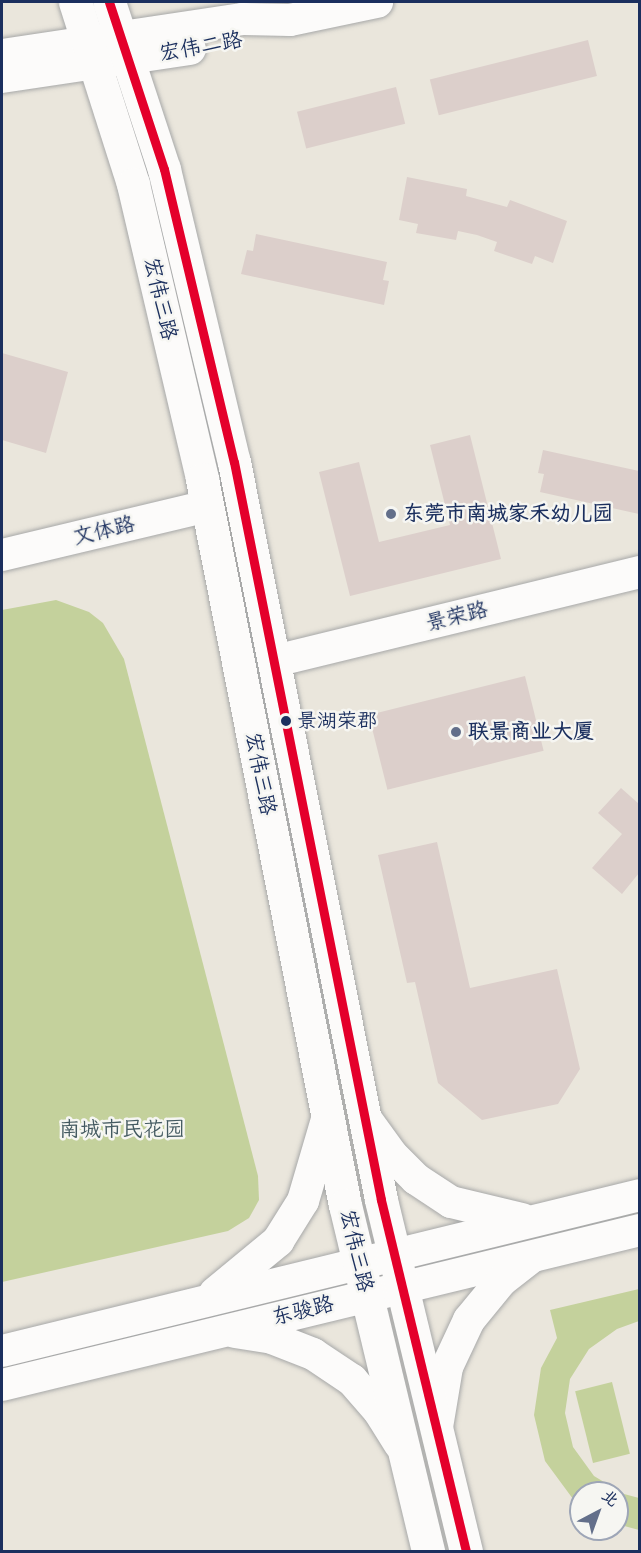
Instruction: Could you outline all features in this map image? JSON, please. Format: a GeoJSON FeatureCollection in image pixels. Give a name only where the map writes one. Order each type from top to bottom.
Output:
{"type":"FeatureCollection","features":[{"type":"Feature","properties":{"kind":"main road","name":"宏伟三路"},"geometry":{"type":"LineString","coordinates":[[75,2],[133,184],[207,506],[359,1264],[428,1551]]}},
{"type":"Feature","properties":{"kind":"main road","name":"宏伟三路"},"geometry":{"type":"LineString","coordinates":[[109,2],[164,169],[234,462],[366,1119],[395,1255],[466,1551]]}},
{"type":"Feature","properties":{"kind":"street","name":"宏伟二路"},"geometry":{"type":"LineString","coordinates":[[2,77],[92,53],[124,48],[252,38],[290,20],[377,2]]}},
{"type":"Feature","properties":{"kind":"street","name":"宏伟二路"},"geometry":{"type":"LineString","coordinates":[[2,55],[92,53]]}},
{"type":"Feature","properties":{"kind":"street","name":"文体路"},"geometry":{"type":"LineString","coordinates":[[2,555],[207,506]]}},
{"type":"Feature","properties":{"kind":"street","name":"景荣路"},"geometry":{"type":"LineString","coordinates":[[275,661],[639,572]]}},
{"type":"Feature","properties":{"kind":"street"},"geometry":{"type":"LineString","coordinates":[[205,1301],[278,1240],[303,1201],[328,1116]]}},
{"type":"Feature","properties":{"kind":"street"},"geometry":{"type":"LineString","coordinates":[[366,1119],[392,1155],[416,1179],[451,1202],[532,1221]]}},
{"type":"Feature","properties":{"kind":"street","name":"东骏路"},"geometry":{"type":"LineString","coordinates":[[2,1351],[639,1195]]}},
{"type":"Feature","properties":{"kind":"street","name":"东骏路"},"geometry":{"type":"LineString","coordinates":[[2,1385],[639,1230]]}},
{"type":"Feature","properties":{"kind":"street"},"geometry":{"type":"LineString","coordinates":[[437,1427],[447,1367],[469,1320],[501,1281],[536,1254]]}},
{"type":"Feature","properties":{"kind":"street"},"geometry":{"type":"LineString","coordinates":[[225,1330],[272,1338],[322,1361],[352,1380],[379,1411],[403,1448]]}},
{"type":"Feature","properties":{"kind":"green space","name":"南城市民花园"},"geometry":{"type":"Polygon","coordinates":[[[56,600],[89,612],[103,623],[124,659],[258,1176],[259,1200],[249,1218],[228,1231],[2,1282],[2,610],[56,600]]]}},
{"type":"Feature","properties":{"kind":"green space"},"geometry":{"type":"Polygon","coordinates":[[[639,1289],[639,1321],[617,1329],[589,1349],[570,1379],[565,1413],[573,1447],[594,1476],[602,1481],[569,1481],[569,1494],[545,1461],[534,1415],[541,1368],[557,1338],[550,1310],[639,1289]]]}},
{"type":"Feature","properties":{"kind":"green space"},"geometry":{"type":"Polygon","coordinates":[[[612,1382],[630,1454],[593,1463],[575,1391],[612,1382]]]}},
{"type":"Feature","properties":{"kind":"green space"},"geometry":{"type":"Polygon","coordinates":[[[629,1495],[639,1498],[639,1530],[629,1527],[629,1495]]]}},
{"type":"Feature","properties":{"kind":"building"},"geometry":{"type":"Polygon","coordinates":[[[588,40],[597,76],[439,115],[430,79],[588,40]]]}},
{"type":"Feature","properties":{"kind":"building"},"geometry":{"type":"Polygon","coordinates":[[[396,87],[405,124],[306,149],[297,112],[396,87]]]}},
{"type":"Feature","properties":{"kind":"building"},"geometry":{"type":"Polygon","coordinates":[[[407,177],[467,189],[466,196],[507,207],[510,200],[567,221],[553,263],[535,256],[532,264],[494,251],[497,242],[477,235],[458,231],[456,240],[416,233],[418,224],[399,220],[407,177]]]}},
{"type":"Feature","properties":{"kind":"building"},"geometry":{"type":"Polygon","coordinates":[[[256,234],[387,262],[383,280],[389,281],[384,305],[241,274],[247,250],[253,251],[256,234]]]}},
{"type":"Feature","properties":{"kind":"building"},"geometry":{"type":"Polygon","coordinates":[[[2,353],[68,372],[46,453],[2,440],[2,353]]]}},
{"type":"Feature","properties":{"kind":"building"},"geometry":{"type":"Polygon","coordinates":[[[470,435],[501,559],[350,596],[319,472],[359,462],[379,542],[450,525],[430,445],[470,435]]]}},
{"type":"Feature","properties":{"kind":"building"},"geometry":{"type":"Polygon","coordinates":[[[543,450],[639,471],[639,514],[540,492],[544,474],[538,473],[543,450]]]}},
{"type":"Feature","properties":{"kind":"building","name":"联景商业大厦"},"geometry":{"type":"Polygon","coordinates":[[[525,676],[544,751],[387,790],[369,715],[525,676]]]}},
{"type":"Feature","properties":{"kind":"building"},"geometry":{"type":"Polygon","coordinates":[[[621,788],[639,804],[639,873],[622,894],[592,868],[622,834],[598,813],[621,788]]]}},
{"type":"Feature","properties":{"kind":"building"},"geometry":{"type":"Polygon","coordinates":[[[437,842],[470,988],[557,969],[580,1069],[558,1104],[482,1120],[438,1083],[415,982],[407,983],[378,855],[437,842]]]}},
{"type":"Feature","properties":{"kind":"transit line"},"geometry":{"type":"LineString","coordinates":[[109,2],[164,169],[234,462],[381,1200],[466,1552]]}},
{"type":"Feature","properties":{"kind":"place","name":"东莞市南城家禾幼儿园"},"geometry":{"type":"Point","coordinates":[391,514]}},
{"type":"Feature","properties":{"kind":"place","name":"景湖荣郡"},"geometry":{"type":"Point","coordinates":[286,721]}},
{"type":"Feature","properties":{"kind":"place","name":"联景商业大厦"},"geometry":{"type":"Point","coordinates":[456,732]}}]}
